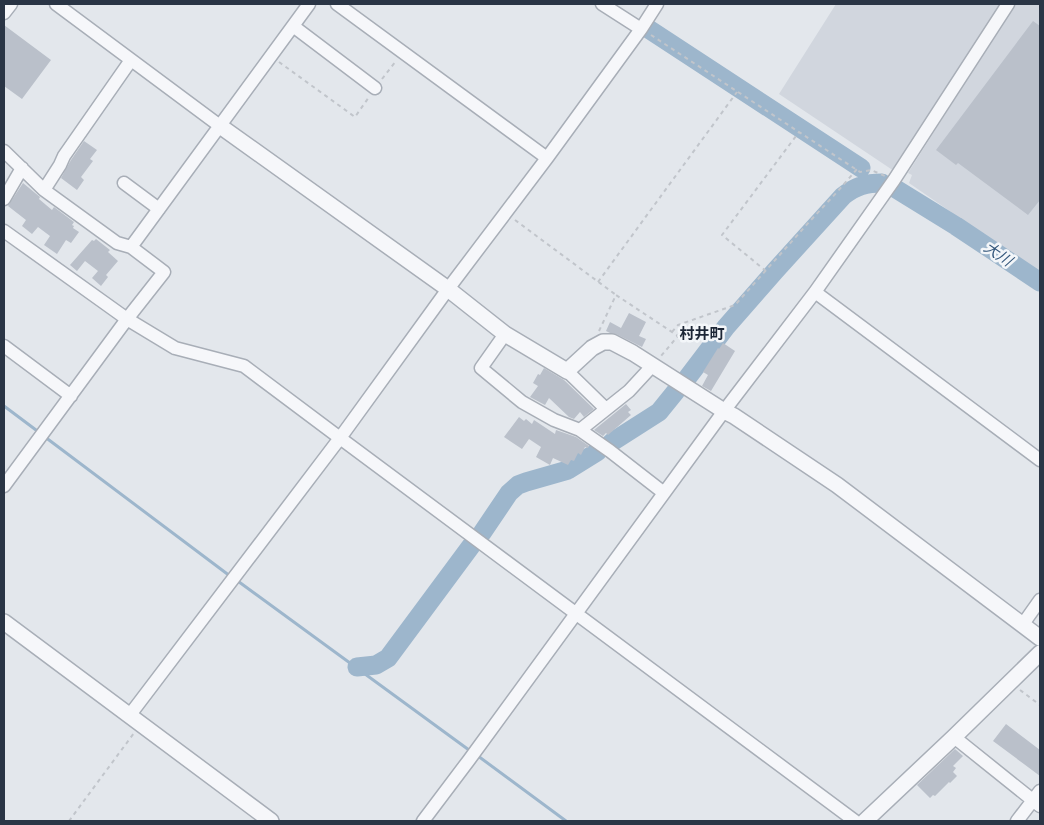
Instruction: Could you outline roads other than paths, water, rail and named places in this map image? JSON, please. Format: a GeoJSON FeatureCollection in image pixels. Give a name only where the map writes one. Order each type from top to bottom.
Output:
{"type":"FeatureCollection","features":[{"type":"Feature","properties":{"kind":"street"},"geometry":{"type":"LineString","coordinates":[[4,13],[11,4]]}},
{"type":"Feature","properties":{"kind":"street"},"geometry":{"type":"LineString","coordinates":[[56,4],[220,126],[448,289],[505,334],[567,371],[606,410]]}},
{"type":"Feature","properties":{"kind":"street"},"geometry":{"type":"LineString","coordinates":[[131,247],[309,4]]}},
{"type":"Feature","properties":{"kind":"street"},"geometry":{"type":"LineString","coordinates":[[337,4],[547,158]]}},
{"type":"Feature","properties":{"kind":"street"},"geometry":{"type":"LineString","coordinates":[[602,4],[641,29]]}},
{"type":"Feature","properties":{"kind":"street"},"geometry":{"type":"LineString","coordinates":[[135,720],[233,579],[547,158],[641,29],[657,4]]}},
{"type":"Feature","properties":{"kind":"street"},"geometry":{"type":"LineString","coordinates":[[423,821],[724,411],[814,292],[894,180],[1008,4]]}},
{"type":"Feature","properties":{"kind":"street"},"geometry":{"type":"LineString","coordinates":[[293,26],[375,88]]}},
{"type":"Feature","properties":{"kind":"street"},"geometry":{"type":"LineString","coordinates":[[44,190],[64,156],[131,60]]}},
{"type":"Feature","properties":{"kind":"street"},"geometry":{"type":"LineString","coordinates":[[4,151],[44,190],[117,243],[131,247],[164,272],[4,486]]}},
{"type":"Feature","properties":{"kind":"street"},"geometry":{"type":"LineString","coordinates":[[4,199],[22,168]]}},
{"type":"Feature","properties":{"kind":"street"},"geometry":{"type":"LineString","coordinates":[[124,183],[159,209]]}},
{"type":"Feature","properties":{"kind":"street"},"geometry":{"type":"LineString","coordinates":[[4,231],[127,319],[174,348],[244,366],[855,821]]}},
{"type":"Feature","properties":{"kind":"street"},"geometry":{"type":"LineString","coordinates":[[814,292],[1040,460]]}},
{"type":"Feature","properties":{"kind":"street"},"geometry":{"type":"LineString","coordinates":[[505,334],[481,368],[522,402],[554,420],[580,430],[610,450],[664,493]]}},
{"type":"Feature","properties":{"kind":"street"},"geometry":{"type":"LineString","coordinates":[[567,371],[592,348],[603,342],[612,342],[621,346],[734,416],[837,485],[1040,638]]}},
{"type":"Feature","properties":{"kind":"street"},"geometry":{"type":"LineString","coordinates":[[4,346],[71,396]]}},
{"type":"Feature","properties":{"kind":"street"},"geometry":{"type":"LineString","coordinates":[[580,430],[629,391],[653,366]]}},
{"type":"Feature","properties":{"kind":"street"},"geometry":{"type":"LineString","coordinates":[[1023,624],[1040,600]]}},
{"type":"Feature","properties":{"kind":"street"},"geometry":{"type":"LineString","coordinates":[[4,622],[271,821]]}},
{"type":"Feature","properties":{"kind":"street"},"geometry":{"type":"LineString","coordinates":[[865,821],[1040,653]]}},
{"type":"Feature","properties":{"kind":"street"},"geometry":{"type":"LineString","coordinates":[[954,737],[1038,799],[1017,821]]}},
{"type":"Feature","properties":{"kind":"waterway"},"geometry":{"type":"LineString","coordinates":[[647,28],[861,168]]}},
{"type":"Feature","properties":{"kind":"waterway"},"geometry":{"type":"LineString","coordinates":[[688,377],[726,327],[843,196],[861,186],[882,183]]}},
{"type":"Feature","properties":{"kind":"waterway","name":"大川"},"geometry":{"type":"LineString","coordinates":[[896,189],[1040,282]]}},
{"type":"Feature","properties":{"kind":"waterway"},"geometry":{"type":"LineString","coordinates":[[612,442],[659,412],[676,391]]}},
{"type":"Feature","properties":{"kind":"waterway"},"geometry":{"type":"LineString","coordinates":[[4,406],[40,433]]}},
{"type":"Feature","properties":{"kind":"waterway"},"geometry":{"type":"LineString","coordinates":[[45,437],[230,576]]}},
{"type":"Feature","properties":{"kind":"waterway"},"geometry":{"type":"LineString","coordinates":[[482,533],[509,493],[518,485],[568,470],[597,452]]}},
{"type":"Feature","properties":{"kind":"waterway"},"geometry":{"type":"LineString","coordinates":[[357,667],[376,665],[388,658],[471,546]]}},
{"type":"Feature","properties":{"kind":"waterway"},"geometry":{"type":"LineString","coordinates":[[235,579],[469,750]]}},
{"type":"Feature","properties":{"kind":"waterway"},"geometry":{"type":"LineString","coordinates":[[478,756],[566,821]]}},
{"type":"Feature","properties":{"kind":"district","name":"村井町"},"geometry":{"type":"Point","coordinates":[702,334]}}]}
